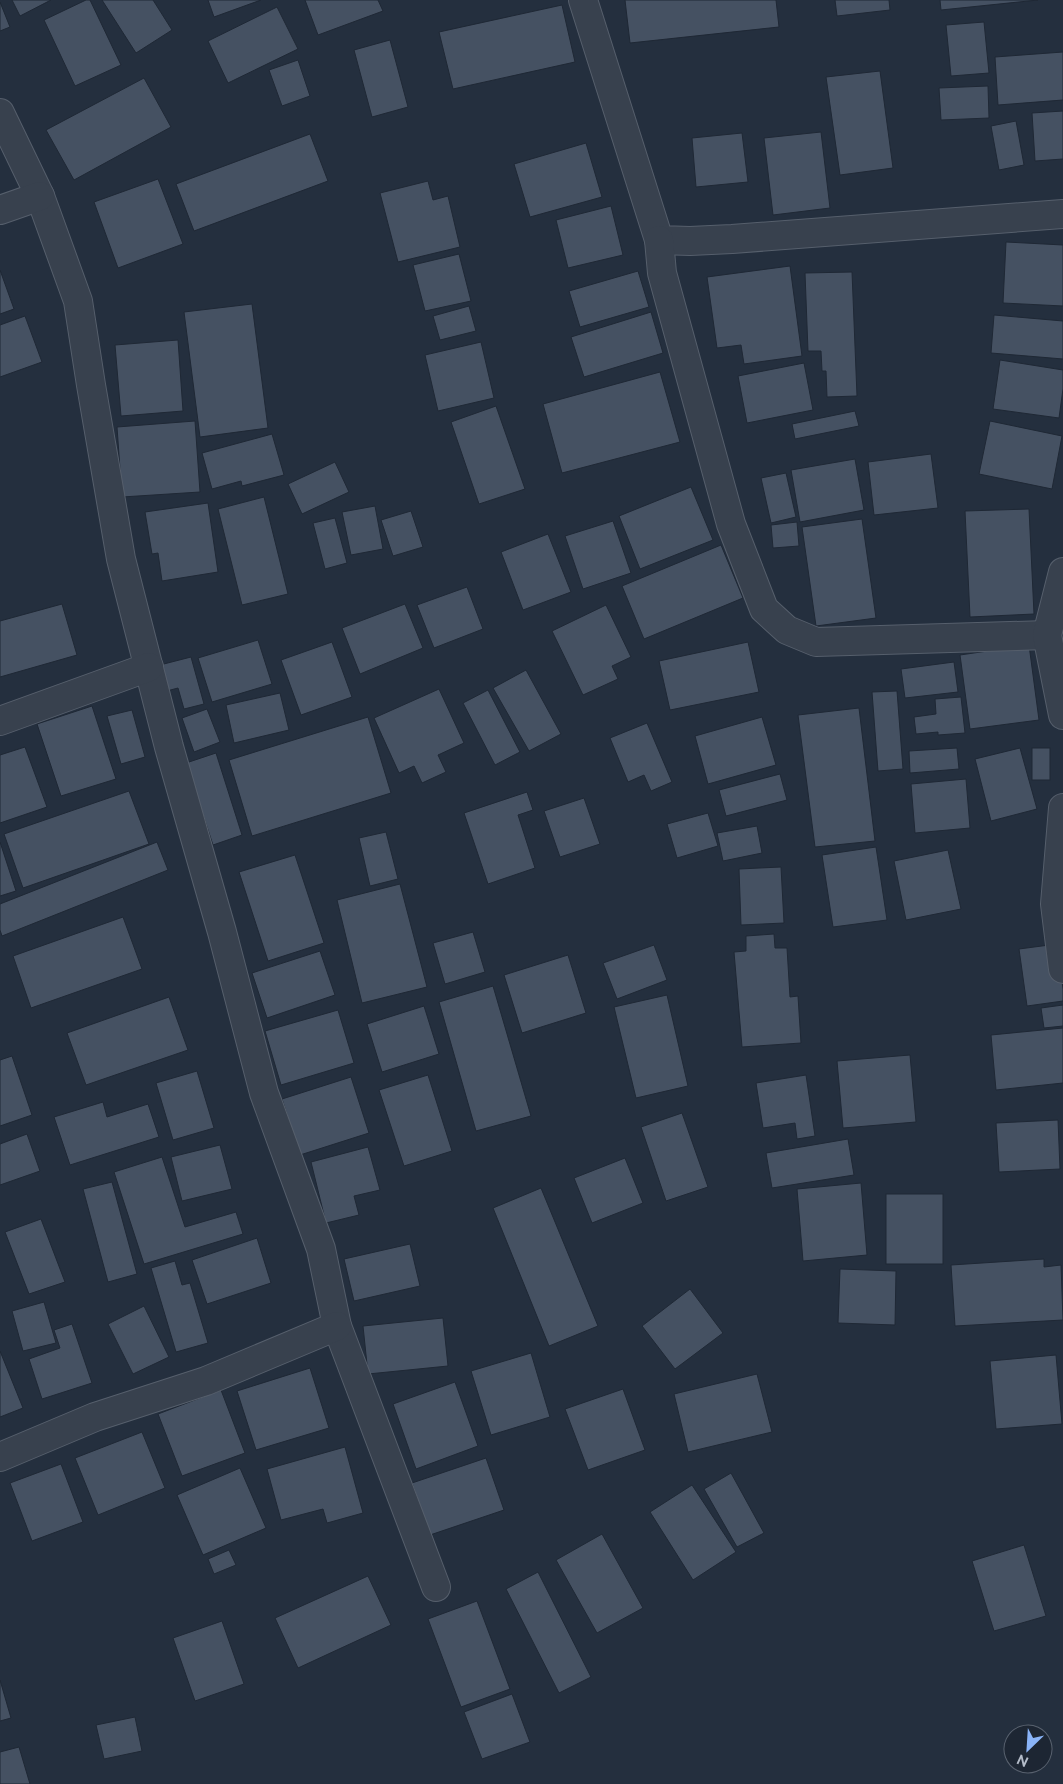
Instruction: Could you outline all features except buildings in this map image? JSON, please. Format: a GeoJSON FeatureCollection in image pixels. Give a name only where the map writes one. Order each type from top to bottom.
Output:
{"type":"FeatureCollection","features":[{"type":"Feature","properties":{"kind":"street"},"geometry":{"type":"LineString","coordinates":[[583,0],[659,240],[662,273],[731,524],[764,610],[787,630],[816,642],[1047,635]]}},
{"type":"Feature","properties":{"kind":"street"},"geometry":{"type":"LineString","coordinates":[[0,113],[40,196],[78,301],[121,559],[169,747],[222,932],[264,1093],[321,1248],[337,1326],[436,1587]]}},
{"type":"Feature","properties":{"kind":"street"},"geometry":{"type":"LineString","coordinates":[[0,210],[40,196]]}},
{"type":"Feature","properties":{"kind":"street"},"geometry":{"type":"LineString","coordinates":[[659,240],[715,240],[1063,214]]}},
{"type":"Feature","properties":{"kind":"street"},"geometry":{"type":"LineString","coordinates":[[1063,572],[1047,635],[1063,715]]}},
{"type":"Feature","properties":{"kind":"street"},"geometry":{"type":"LineString","coordinates":[[0,721],[148,667]]}},
{"type":"Feature","properties":{"kind":"street"},"geometry":{"type":"LineString","coordinates":[[1063,808],[1055,904],[1063,969]]}},
{"type":"Feature","properties":{"kind":"street"},"geometry":{"type":"LineString","coordinates":[[0,1457],[95,1417],[206,1381],[337,1326]]}}]}
